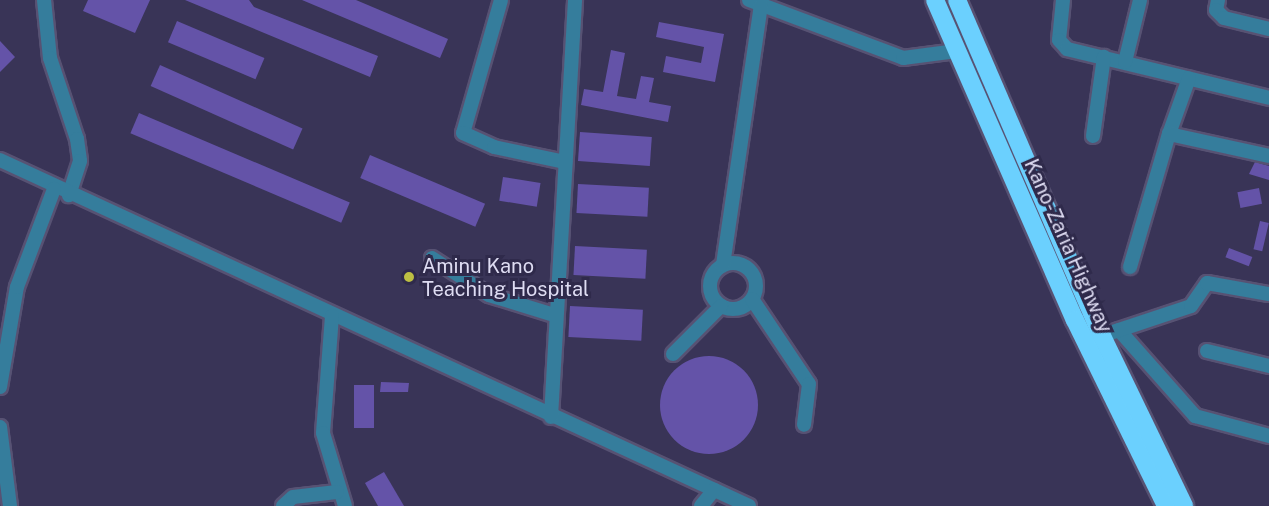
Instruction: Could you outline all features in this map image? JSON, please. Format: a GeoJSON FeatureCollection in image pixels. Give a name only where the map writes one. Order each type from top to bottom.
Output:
{"type":"FeatureCollection","features":[{"type":"Feature","properties":{"kind":"highway","name":"Kano-Zaria Highway"},"geometry":{"type":"LineString","coordinates":[[935,0],[1075,320],[1166,506]]}},
{"type":"Feature","properties":{"kind":"highway","name":"Kano-Zaria Highway"},"geometry":{"type":"LineString","coordinates":[[957,0],[1110,333],[1184,506]]}},
{"type":"Feature","properties":{"kind":"street"},"geometry":{"type":"LineString","coordinates":[[44,0],[50,58],[77,139],[80,161],[69,195]]}},
{"type":"Feature","properties":{"kind":"street"},"geometry":{"type":"LineString","coordinates":[[501,0],[463,133],[494,147],[565,162]]}},
{"type":"Feature","properties":{"kind":"street"},"geometry":{"type":"LineString","coordinates":[[551,417],[554,315],[575,0]]}},
{"type":"Feature","properties":{"kind":"street"},"geometry":{"type":"LineString","coordinates":[[1063,0],[1061,46],[1269,98]]}},
{"type":"Feature","properties":{"kind":"street"},"geometry":{"type":"LineString","coordinates":[[1125,62],[1140,0]]}},
{"type":"Feature","properties":{"kind":"street"},"geometry":{"type":"LineString","coordinates":[[1218,0],[1216,10],[1224,18],[1269,29]]}},
{"type":"Feature","properties":{"kind":"street"},"geometry":{"type":"LineString","coordinates":[[721,306],[710,284],[723,265],[755,2],[903,58],[957,51]]}},
{"type":"Feature","properties":{"kind":"street"},"geometry":{"type":"LineString","coordinates":[[1093,136],[1104,57]]}},
{"type":"Feature","properties":{"kind":"street"},"geometry":{"type":"LineString","coordinates":[[1130,267],[1169,134],[1189,78]]}},
{"type":"Feature","properties":{"kind":"street"},"geometry":{"type":"LineString","coordinates":[[1169,134],[1269,156]]}},
{"type":"Feature","properties":{"kind":"street"},"geometry":{"type":"LineString","coordinates":[[0,160],[54,189],[749,506]]}},
{"type":"Feature","properties":{"kind":"street"},"geometry":{"type":"LineString","coordinates":[[0,387],[25,259],[54,189]]}},
{"type":"Feature","properties":{"kind":"street"},"geometry":{"type":"LineString","coordinates":[[432,258],[489,295],[554,315]]}},
{"type":"Feature","properties":{"kind":"street"},"geometry":{"type":"LineString","coordinates":[[723,265],[734,263],[754,276],[752,299],[809,384],[804,425]]}},
{"type":"Feature","properties":{"kind":"street"},"geometry":{"type":"LineString","coordinates":[[1268,289],[1207,283],[1191,306],[1110,333],[1195,416],[1269,436]]}},
{"type":"Feature","properties":{"kind":"street"},"geometry":{"type":"LineString","coordinates":[[673,354],[721,306],[743,306],[752,299]]}},
{"type":"Feature","properties":{"kind":"street"},"geometry":{"type":"LineString","coordinates":[[333,316],[323,433],[337,492],[345,506]]}},
{"type":"Feature","properties":{"kind":"street"},"geometry":{"type":"LineString","coordinates":[[1207,351],[1269,366]]}},
{"type":"Feature","properties":{"kind":"street"},"geometry":{"type":"LineString","coordinates":[[0,427],[10,506]]}},
{"type":"Feature","properties":{"kind":"street"},"geometry":{"type":"LineString","coordinates":[[701,506],[714,490]]}},
{"type":"Feature","properties":{"kind":"street"},"geometry":{"type":"LineString","coordinates":[[283,506],[310,492],[337,492]]}},
{"type":"Feature","properties":{"kind":"building"},"geometry":{"type":"Polygon","coordinates":[[[88,0],[150,0],[135,33],[83,11],[88,0]]]}},
{"type":"Feature","properties":{"kind":"building"},"geometry":{"type":"Polygon","coordinates":[[[185,0],[249,0],[254,7],[378,56],[370,77],[185,0]]]}},
{"type":"Feature","properties":{"kind":"building"},"geometry":{"type":"Polygon","coordinates":[[[302,0],[356,0],[448,39],[440,58],[302,0]]]}},
{"type":"Feature","properties":{"kind":"building"},"geometry":{"type":"Polygon","coordinates":[[[177,21],[264,58],[255,79],[168,42],[177,21]]]}},
{"type":"Feature","properties":{"kind":"building"},"geometry":{"type":"Polygon","coordinates":[[[659,22],[724,34],[715,82],[663,72],[666,56],[701,63],[704,47],[656,37],[659,22]]]}},
{"type":"Feature","properties":{"kind":"building"},"geometry":{"type":"Polygon","coordinates":[[[0,41],[15,57],[0,72],[0,41]]]}},
{"type":"Feature","properties":{"kind":"building"},"geometry":{"type":"Polygon","coordinates":[[[611,50],[625,53],[617,96],[636,99],[641,76],[654,78],[649,102],[671,106],[668,122],[581,105],[584,89],[603,92],[611,50]]]}},
{"type":"Feature","properties":{"kind":"building"},"geometry":{"type":"Polygon","coordinates":[[[160,65],[303,128],[293,149],[151,86],[160,65]]]}},
{"type":"Feature","properties":{"kind":"building"},"geometry":{"type":"Polygon","coordinates":[[[139,113],[350,202],[341,223],[130,133],[139,113]]]}},
{"type":"Feature","properties":{"kind":"building"},"geometry":{"type":"Polygon","coordinates":[[[580,132],[652,137],[650,166],[578,161],[580,132]]]}},
{"type":"Feature","properties":{"kind":"building"},"geometry":{"type":"Polygon","coordinates":[[[370,155],[485,204],[475,227],[360,178],[370,155]]]}},
{"type":"Feature","properties":{"kind":"building"},"geometry":{"type":"Polygon","coordinates":[[[1255,162],[1269,166],[1269,180],[1249,174],[1255,162]]]}},
{"type":"Feature","properties":{"kind":"building"},"geometry":{"type":"Polygon","coordinates":[[[503,177],[541,183],[537,207],[499,201],[503,177]]]}},
{"type":"Feature","properties":{"kind":"building"},"geometry":{"type":"Polygon","coordinates":[[[578,184],[649,188],[647,217],[576,213],[578,184]]]}},
{"type":"Feature","properties":{"kind":"building"},"geometry":{"type":"Polygon","coordinates":[[[1259,188],[1262,204],[1240,208],[1237,192],[1259,188]]]}},
{"type":"Feature","properties":{"kind":"building"},"geometry":{"type":"Polygon","coordinates":[[[1260,221],[1269,223],[1262,251],[1253,249],[1260,221]]]}},
{"type":"Feature","properties":{"kind":"building"},"geometry":{"type":"Polygon","coordinates":[[[575,246],[647,250],[645,279],[573,275],[575,246]]]}},
{"type":"Feature","properties":{"kind":"building"},"geometry":{"type":"Polygon","coordinates":[[[1229,248],[1252,257],[1249,266],[1225,257],[1229,248]]]}},
{"type":"Feature","properties":{"kind":"building"},"geometry":{"type":"Polygon","coordinates":[[[570,306],[643,310],[641,341],[568,337],[570,306]]]}},
{"type":"Feature","properties":{"kind":"building"},"geometry":{"type":"Polygon","coordinates":[[[709,356],[728,360],[744,370],[754,386],[758,405],[754,424],[744,440],[728,450],[709,454],[690,450],[674,440],[664,424],[660,405],[664,386],[674,370],[690,360],[709,356]]]}},
{"type":"Feature","properties":{"kind":"building"},"geometry":{"type":"Polygon","coordinates":[[[381,382],[409,383],[408,392],[380,392],[381,382]]]}},
{"type":"Feature","properties":{"kind":"building"},"geometry":{"type":"Polygon","coordinates":[[[354,385],[374,385],[374,428],[354,428],[354,385]]]}},
{"type":"Feature","properties":{"kind":"building"},"geometry":{"type":"Polygon","coordinates":[[[384,472],[404,506],[378,506],[365,483],[384,472]]]}},
{"type":"Feature","properties":{"kind":"place","name":"Aminu Kano Teaching Hospital"},"geometry":{"type":"Point","coordinates":[409,277]}}]}
